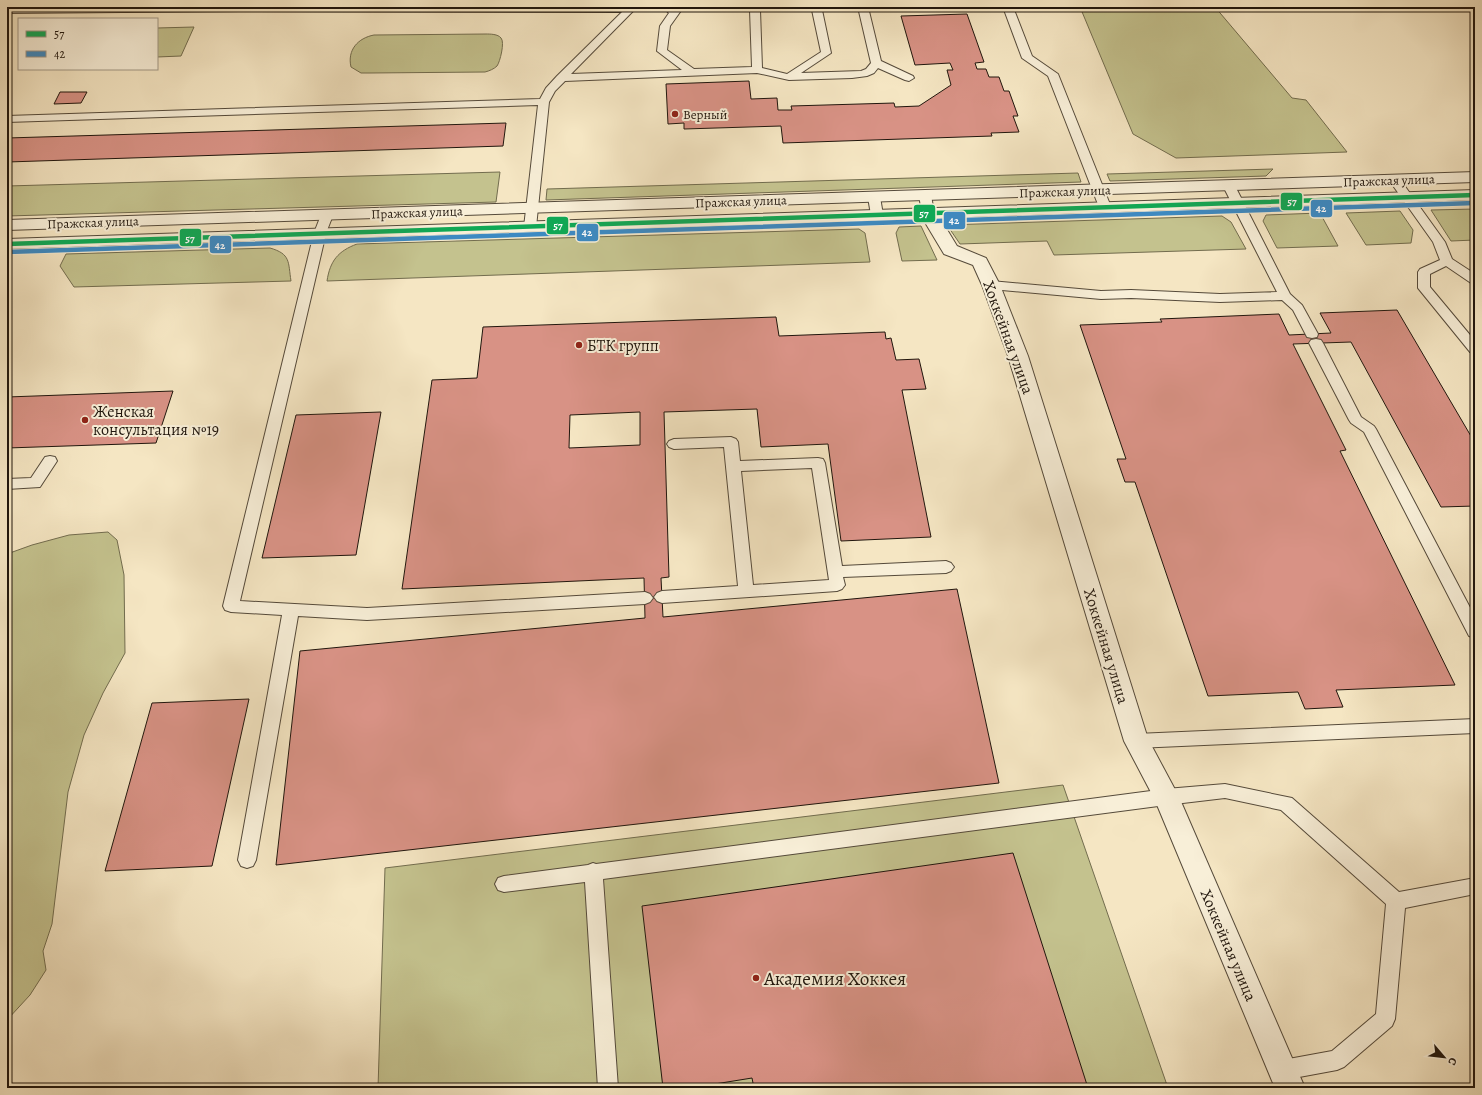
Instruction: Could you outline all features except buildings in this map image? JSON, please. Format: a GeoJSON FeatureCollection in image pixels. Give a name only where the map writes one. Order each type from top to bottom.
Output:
{"type":"FeatureCollection","features":[{"type":"Feature","properties":{"kind":"street","name":"Пражская улица"},"geometry":{"type":"LineString","coordinates":[[7,244],[877,215],[926,204],[1098,190],[1475,177]]}},
{"type":"Feature","properties":{"kind":"street","name":"Пражская улица"},"geometry":{"type":"LineString","coordinates":[[7,225],[874,197],[926,204],[1105,207],[1475,195]]}},
{"type":"Feature","properties":{"kind":"street","name":"Хоккейная улица"},"geometry":{"type":"LineString","coordinates":[[926,204],[950,250],[980,262],[991,285],[1018,356],[1136,741],[1166,796],[1286,1079]]}},
{"type":"Feature","properties":{"kind":"lane"},"geometry":{"type":"LineString","coordinates":[[667,7],[675,12],[665,26],[662,51],[691,72]]}},
{"type":"Feature","properties":{"kind":"lane"},"geometry":{"type":"LineString","coordinates":[[561,78],[757,70],[789,77],[863,74],[870,71],[876,63],[863,7]]}},
{"type":"Feature","properties":{"kind":"lane"},"geometry":{"type":"LineString","coordinates":[[1008,7],[1027,58],[1053,74],[1105,207]]}},
{"type":"Feature","properties":{"kind":"lane"},"geometry":{"type":"LineString","coordinates":[[7,10],[248,8],[630,8]]}},
{"type":"Feature","properties":{"kind":"lane"},"geometry":{"type":"LineString","coordinates":[[530,227],[544,102],[550,90],[630,8]]}},
{"type":"Feature","properties":{"kind":"lane"},"geometry":{"type":"LineString","coordinates":[[755,10],[757,70]]}},
{"type":"Feature","properties":{"kind":"lane"},"geometry":{"type":"LineString","coordinates":[[789,77],[826,53],[817,10]]}},
{"type":"Feature","properties":{"kind":"lane"},"geometry":{"type":"LineString","coordinates":[[876,63],[909,78]]}},
{"type":"Feature","properties":{"kind":"lane"},"geometry":{"type":"LineString","coordinates":[[7,119],[544,102]]}},
{"type":"Feature","properties":{"kind":"lane"},"geometry":{"type":"LineString","coordinates":[[58,117],[63,107]]}},
{"type":"Feature","properties":{"kind":"lane"},"geometry":{"type":"LineString","coordinates":[[1395,180],[1439,242],[1447,261],[1475,280]]}},
{"type":"Feature","properties":{"kind":"lane"},"geometry":{"type":"LineString","coordinates":[[1229,186],[1285,296],[1298,308],[1356,420],[1369,429],[1475,632]]}},
{"type":"Feature","properties":{"kind":"lane"},"geometry":{"type":"LineString","coordinates":[[874,197],[877,215]]}},
{"type":"Feature","properties":{"kind":"lane"},"geometry":{"type":"LineString","coordinates":[[326,215],[320,233],[231,606],[367,614],[645,598]]}},
{"type":"Feature","properties":{"kind":"lane"},"geometry":{"type":"LineString","coordinates":[[1447,261],[1424,272],[1424,288],[1475,349]]}},
{"type":"Feature","properties":{"kind":"lane"},"geometry":{"type":"LineString","coordinates":[[991,285],[1101,295],[1131,294],[1232,298],[1285,296]]}},
{"type":"Feature","properties":{"kind":"lane"},"geometry":{"type":"LineString","coordinates":[[674,444],[731,442],[746,591]]}},
{"type":"Feature","properties":{"kind":"lane"},"geometry":{"type":"LineString","coordinates":[[7,484],[35,483],[50,460]]}},
{"type":"Feature","properties":{"kind":"lane"},"geometry":{"type":"LineString","coordinates":[[662,597],[837,585],[818,463],[734,466]]}},
{"type":"Feature","properties":{"kind":"lane"},"geometry":{"type":"LineString","coordinates":[[835,572],[946,567]]}},
{"type":"Feature","properties":{"kind":"lane"},"geometry":{"type":"LineString","coordinates":[[247,860],[291,609]]}},
{"type":"Feature","properties":{"kind":"lane"},"geometry":{"type":"LineString","coordinates":[[1136,741],[1475,726]]}},
{"type":"Feature","properties":{"kind":"lane"},"geometry":{"type":"LineString","coordinates":[[504,884],[1166,796],[1225,791],[1286,803],[1396,901]]}},
{"type":"Feature","properties":{"kind":"lane"},"geometry":{"type":"LineString","coordinates":[[593,871],[608,1088]]}},
{"type":"Feature","properties":{"kind":"lane"},"geometry":{"type":"LineString","coordinates":[[1396,901],[1475,886]]}},
{"type":"Feature","properties":{"kind":"lane"},"geometry":{"type":"LineString","coordinates":[[1286,1079],[1337,1060],[1385,1019],[1396,901]]}},
{"type":"Feature","properties":{"kind":"shaded area"},"geometry":{"type":"Polygon","coordinates":[[[1080,7],[1215,7],[1292,98],[1306,100],[1347,152],[1176,158],[1133,134],[1080,7]]]}},
{"type":"Feature","properties":{"kind":"shaded area"},"geometry":{"type":"Polygon","coordinates":[[[194,27],[181,56],[158,57],[158,28],[194,27]]]}},
{"type":"Feature","properties":{"kind":"shaded area"},"geometry":{"type":"Polygon","coordinates":[[[494,34],[501,38],[502,48],[497,66],[485,72],[361,73],[351,67],[350,61],[352,50],[363,39],[374,35],[494,34]]]}},
{"type":"Feature","properties":{"kind":"shaded area"},"geometry":{"type":"Polygon","coordinates":[[[1273,169],[1266,176],[1110,181],[1107,174],[1273,169]]]}},
{"type":"Feature","properties":{"kind":"shaded area"},"geometry":{"type":"Polygon","coordinates":[[[500,172],[496,202],[7,216],[7,186],[500,172]]]}},
{"type":"Feature","properties":{"kind":"shaded area"},"geometry":{"type":"Polygon","coordinates":[[[1078,173],[1081,182],[546,200],[547,189],[1078,173]]]}},
{"type":"Feature","properties":{"kind":"shaded area"},"geometry":{"type":"Polygon","coordinates":[[[1475,209],[1475,240],[1451,241],[1431,210],[1475,209]]]}},
{"type":"Feature","properties":{"kind":"shaded area"},"geometry":{"type":"Polygon","coordinates":[[[1400,211],[1413,230],[1411,243],[1366,245],[1346,213],[1400,211]]]}},
{"type":"Feature","properties":{"kind":"shaded area"},"geometry":{"type":"Polygon","coordinates":[[[1320,213],[1338,246],[1277,248],[1263,221],[1266,215],[1320,213]]]}},
{"type":"Feature","properties":{"kind":"shaded area"},"geometry":{"type":"Polygon","coordinates":[[[1222,216],[1231,222],[1246,249],[1054,255],[1047,241],[960,244],[947,225],[1222,216]]]}},
{"type":"Feature","properties":{"kind":"shaded area"},"geometry":{"type":"Polygon","coordinates":[[[921,226],[937,260],[902,261],[896,233],[899,227],[921,226]]]}},
{"type":"Feature","properties":{"kind":"shaded area"},"geometry":{"type":"Polygon","coordinates":[[[859,229],[865,233],[870,262],[327,281],[330,268],[336,258],[345,250],[357,244],[859,229]]]}},
{"type":"Feature","properties":{"kind":"shaded area"},"geometry":{"type":"Polygon","coordinates":[[[270,248],[277,250],[285,256],[289,264],[291,281],[74,287],[60,266],[66,254],[270,248]]]}},
{"type":"Feature","properties":{"kind":"shaded area"},"geometry":{"type":"Polygon","coordinates":[[[108,532],[117,540],[124,575],[125,653],[103,693],[84,735],[68,792],[52,924],[43,951],[46,970],[30,995],[7,1020],[7,554],[32,545],[69,535],[108,532]]]}},
{"type":"Feature","properties":{"kind":"shaded area","name":"Академия Хоккея"},"geometry":{"type":"Polygon","coordinates":[[[1063,785],[1168,1088],[378,1088],[385,868],[1063,785]]]}},
{"type":"Feature","properties":{"kind":"transit line","name":"57"},"geometry":{"type":"LineString","coordinates":[[7,244],[1475,195]]}},
{"type":"Feature","properties":{"kind":"transit line","name":"42"},"geometry":{"type":"LineString","coordinates":[[7,252],[1475,203]]}},
{"type":"Feature","properties":{"kind":"place","name":"Верный"},"geometry":{"type":"Point","coordinates":[675,114]}},
{"type":"Feature","properties":{"kind":"place","name":"БТК групп"},"geometry":{"type":"Point","coordinates":[579,345]}},
{"type":"Feature","properties":{"kind":"place","name":"Женская консультация №19"},"geometry":{"type":"Point","coordinates":[85,420]}},
{"type":"Feature","properties":{"kind":"place","name":"Академия Хоккея"},"geometry":{"type":"Point","coordinates":[756,978]}}]}
